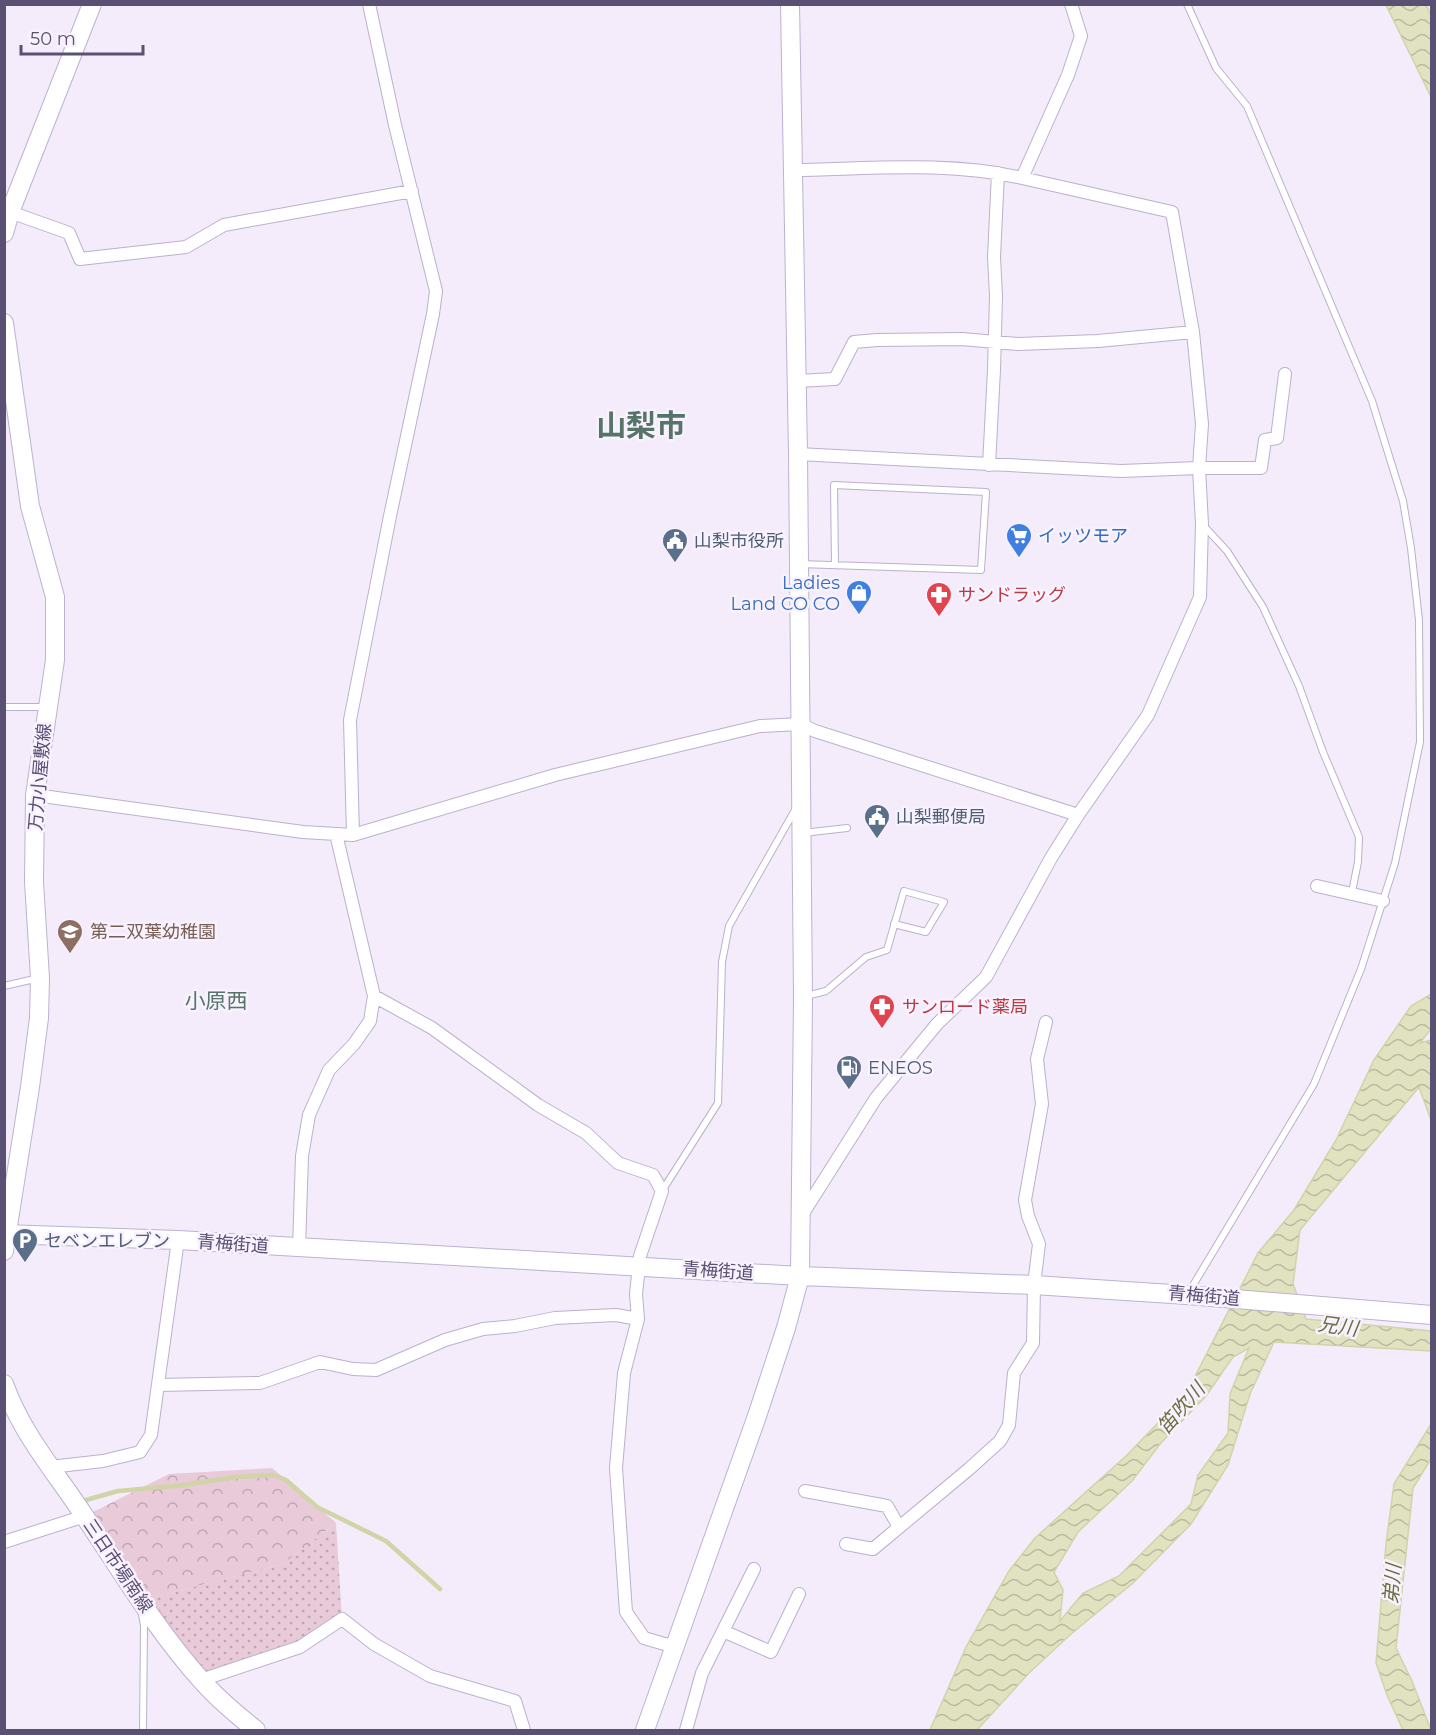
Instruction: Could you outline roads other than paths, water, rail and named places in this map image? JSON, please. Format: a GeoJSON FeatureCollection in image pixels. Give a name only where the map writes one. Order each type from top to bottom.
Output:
{"type":"FeatureCollection","features":[{"type":"Feature","properties":{"kind":"main road"},"geometry":{"type":"LineString","coordinates":[[4,233],[92,4]]}},
{"type":"Feature","properties":{"kind":"main road"},"geometry":{"type":"LineString","coordinates":[[645,1731],[757,1416],[786,1328],[800,1276],[803,998],[798,454],[790,4]]}},
{"type":"Feature","properties":{"kind":"main road","name":"万力小屋敷線"},"geometry":{"type":"LineString","coordinates":[[4,323],[30,506],[55,597],[55,660],[35,795],[34,882],[40,978],[39,1018],[5,1240]]}},
{"type":"Feature","properties":{"kind":"main road","name":"青梅街道"},"geometry":{"type":"LineString","coordinates":[[5,1240],[178,1240],[800,1276],[1034,1285],[1193,1295],[1431,1315]]}},
{"type":"Feature","properties":{"kind":"main road","name":"三日市場南線"},"geometry":{"type":"LineString","coordinates":[[4,1384],[14,1410],[32,1442],[84,1516],[139,1601],[201,1680],[256,1731]]}},
{"type":"Feature","properties":{"kind":"street"},"geometry":{"type":"LineString","coordinates":[[353,835],[350,720],[436,291],[395,125],[369,4]]}},
{"type":"Feature","properties":{"kind":"street"},"geometry":{"type":"LineString","coordinates":[[1022,178],[1068,75],[1081,36],[1071,4]]}},
{"type":"Feature","properties":{"kind":"street"},"geometry":{"type":"LineString","coordinates":[[793,170],[906,168],[998,173],[1172,212],[1193,332],[1202,424],[1199,468],[1202,524],[1200,597],[1148,715],[1051,858],[986,977],[937,1024],[876,1098],[801,1216]]}},
{"type":"Feature","properties":{"kind":"street"},"geometry":{"type":"LineString","coordinates":[[989,465],[998,173]]}},
{"type":"Feature","properties":{"kind":"street"},"geometry":{"type":"LineString","coordinates":[[10,213],[69,233],[80,259],[186,247],[224,225],[412,191]]}},
{"type":"Feature","properties":{"kind":"street"},"geometry":{"type":"LineString","coordinates":[[797,381],[835,379],[854,342],[877,340],[993,341],[1018,344],[1098,341],[1193,332]]}},
{"type":"Feature","properties":{"kind":"street"},"geometry":{"type":"LineString","coordinates":[[798,454],[1122,471],[1261,468],[1265,440],[1277,438],[1285,374]]}},
{"type":"Feature","properties":{"kind":"street"},"geometry":{"type":"LineString","coordinates":[[35,795],[303,832],[353,835],[555,775],[759,726],[800,724],[815,731],[1078,815]]}},
{"type":"Feature","properties":{"kind":"street"},"geometry":{"type":"LineString","coordinates":[[299,1248],[302,1156],[309,1115],[329,1070],[354,1044],[370,1021],[374,996],[336,834]]}},
{"type":"Feature","properties":{"kind":"street"},"geometry":{"type":"LineString","coordinates":[[1317,886],[1352,892],[1383,901]]}},
{"type":"Feature","properties":{"kind":"street"},"geometry":{"type":"LineString","coordinates":[[374,996],[432,1028],[538,1105],[586,1133],[618,1163],[653,1175],[662,1191],[640,1256],[636,1294],[638,1319],[624,1373],[616,1468],[626,1612],[644,1638],[675,1647]]}},
{"type":"Feature","properties":{"kind":"street"},"geometry":{"type":"LineString","coordinates":[[846,1544],[873,1549],[1000,1441],[1009,1425],[1014,1373],[1032,1343],[1034,1285],[1039,1244],[1028,1216],[1025,1200],[1042,1104],[1037,1059],[1046,1022]]}},
{"type":"Feature","properties":{"kind":"street"},"geometry":{"type":"LineString","coordinates":[[50,1467],[103,1461],[140,1452],[151,1435],[178,1240]]}},
{"type":"Feature","properties":{"kind":"street"},"geometry":{"type":"LineString","coordinates":[[158,1385],[260,1383],[320,1362],[353,1369],[376,1370],[445,1340],[483,1329],[515,1326],[555,1318],[616,1315],[638,1319]]}},
{"type":"Feature","properties":{"kind":"street"},"geometry":{"type":"LineString","coordinates":[[805,1491],[887,1506],[899,1527]]}},
{"type":"Feature","properties":{"kind":"street"},"geometry":{"type":"LineString","coordinates":[[4,1542],[84,1516]]}},
{"type":"Feature","properties":{"kind":"street"},"geometry":{"type":"LineString","coordinates":[[686,1731],[702,1673],[754,1569]]}},
{"type":"Feature","properties":{"kind":"street"},"geometry":{"type":"LineString","coordinates":[[723,1631],[771,1652],[799,1594]]}},
{"type":"Feature","properties":{"kind":"street"},"geometry":{"type":"LineString","coordinates":[[201,1680],[300,1647],[342,1619],[374,1644],[430,1676],[515,1701],[524,1731]]}},
{"type":"Feature","properties":{"kind":"lane"},"geometry":{"type":"LineString","coordinates":[[1187,4],[1216,68],[1247,106],[1372,401],[1403,501],[1412,548],[1419,620],[1420,742],[1395,863],[1361,969],[1314,1084],[1193,1295]]}},
{"type":"Feature","properties":{"kind":"lane"},"geometry":{"type":"LineString","coordinates":[[799,564],[981,570],[986,492],[834,485],[835,564]]}},
{"type":"Feature","properties":{"kind":"lane"},"geometry":{"type":"LineString","coordinates":[[1202,524],[1227,551],[1263,607],[1299,686],[1323,752],[1359,837],[1358,862],[1352,892]]}},
{"type":"Feature","properties":{"kind":"lane"},"geometry":{"type":"LineString","coordinates":[[4,707],[47,707]]}},
{"type":"Feature","properties":{"kind":"lane"},"geometry":{"type":"LineString","coordinates":[[662,1191],[718,1103],[722,962],[729,926],[800,802]]}},
{"type":"Feature","properties":{"kind":"lane"},"geometry":{"type":"LineString","coordinates":[[801,833],[847,828]]}},
{"type":"Feature","properties":{"kind":"lane"},"geometry":{"type":"LineString","coordinates":[[803,998],[826,991],[866,957],[887,950],[894,924],[904,891],[944,902],[926,932],[894,924]]}},
{"type":"Feature","properties":{"kind":"lane"},"geometry":{"type":"LineString","coordinates":[[4,986],[40,978]]}},
{"type":"Feature","properties":{"kind":"lane"},"geometry":{"type":"LineString","coordinates":[[139,1601],[144,1626],[143,1731]]}},
{"type":"Feature","properties":{"kind":"water"},"geometry":{"type":"Polygon","coordinates":[[[1386,5],[1426,5],[1431,15],[1431,97],[1386,5]]]}},
{"type":"Feature","properties":{"kind":"water"},"geometry":{"type":"Polygon","coordinates":[[[1431,994],[1431,1029],[1420,1043],[1431,1040],[1431,1120],[1419,1087],[1300,1230],[1293,1284],[1306,1319],[1431,1331],[1431,1351],[1274,1342],[1250,1394],[1228,1465],[1191,1524],[1133,1583],[1071,1634],[1029,1673],[977,1730],[930,1730],[966,1647],[1009,1571],[1035,1538],[1127,1455],[1186,1394],[1258,1253],[1294,1210],[1336,1140],[1374,1060],[1411,1006],[1431,994]],[[1249,1348],[1233,1357],[1206,1396],[1160,1444],[1132,1481],[1078,1532],[1054,1572],[1063,1590],[1060,1621],[1083,1593],[1119,1576],[1191,1504],[1198,1475],[1228,1433],[1230,1394],[1249,1348]]]}},
{"type":"Feature","properties":{"kind":"water","name":"弟川"},"geometry":{"type":"Polygon","coordinates":[[[1431,1424],[1431,1459],[1413,1488],[1396,1648],[1431,1730],[1403,1730],[1376,1663],[1386,1544],[1394,1484],[1431,1424]]]}},
{"type":"Feature","properties":{"kind":"waterway"},"geometry":{"type":"LineString","coordinates":[[79,1502],[118,1491],[185,1485],[235,1477],[274,1475],[286,1480],[317,1507],[386,1541],[440,1589]]}},
{"type":"Feature","properties":{"kind":"place","name":"イッツモア"},"geometry":{"type":"Point","coordinates":[1019,559]}},
{"type":"Feature","properties":{"kind":"place","name":"山梨市役所"},"geometry":{"type":"Point","coordinates":[675,564]}},
{"type":"Feature","properties":{"kind":"place","name":"Ladies Land CO CO"},"geometry":{"type":"Point","coordinates":[859,616]}},
{"type":"Feature","properties":{"kind":"place","name":"サンドラッグ"},"geometry":{"type":"Point","coordinates":[939,618]}},
{"type":"Feature","properties":{"kind":"place","name":"山梨郵便局"},"geometry":{"type":"Point","coordinates":[877,840]}},
{"type":"Feature","properties":{"kind":"place","name":"第二双葉幼稚園"},"geometry":{"type":"Point","coordinates":[70,955]}},
{"type":"Feature","properties":{"kind":"place","name":"サンロード薬局"},"geometry":{"type":"Point","coordinates":[882,1030]}},
{"type":"Feature","properties":{"kind":"place","name":"ENEOS"},"geometry":{"type":"Point","coordinates":[849,1091]}},
{"type":"Feature","properties":{"kind":"place","name":"セベンエレブン"},"geometry":{"type":"Point","coordinates":[25,1264]}},
{"type":"Feature","properties":{"kind":"district","name":"山梨市"},"geometry":{"type":"Point","coordinates":[641,426]}},
{"type":"Feature","properties":{"kind":"district","name":"小原西"},"geometry":{"type":"Point","coordinates":[216,1001]}},
{"type":"Feature","properties":{"kind":"water label","name":"兄川"},"geometry":{"type":"Point","coordinates":[1338,1326]}},
{"type":"Feature","properties":{"kind":"water label","name":"笛吹川"},"geometry":{"type":"Point","coordinates":[1181,1408]}}]}
